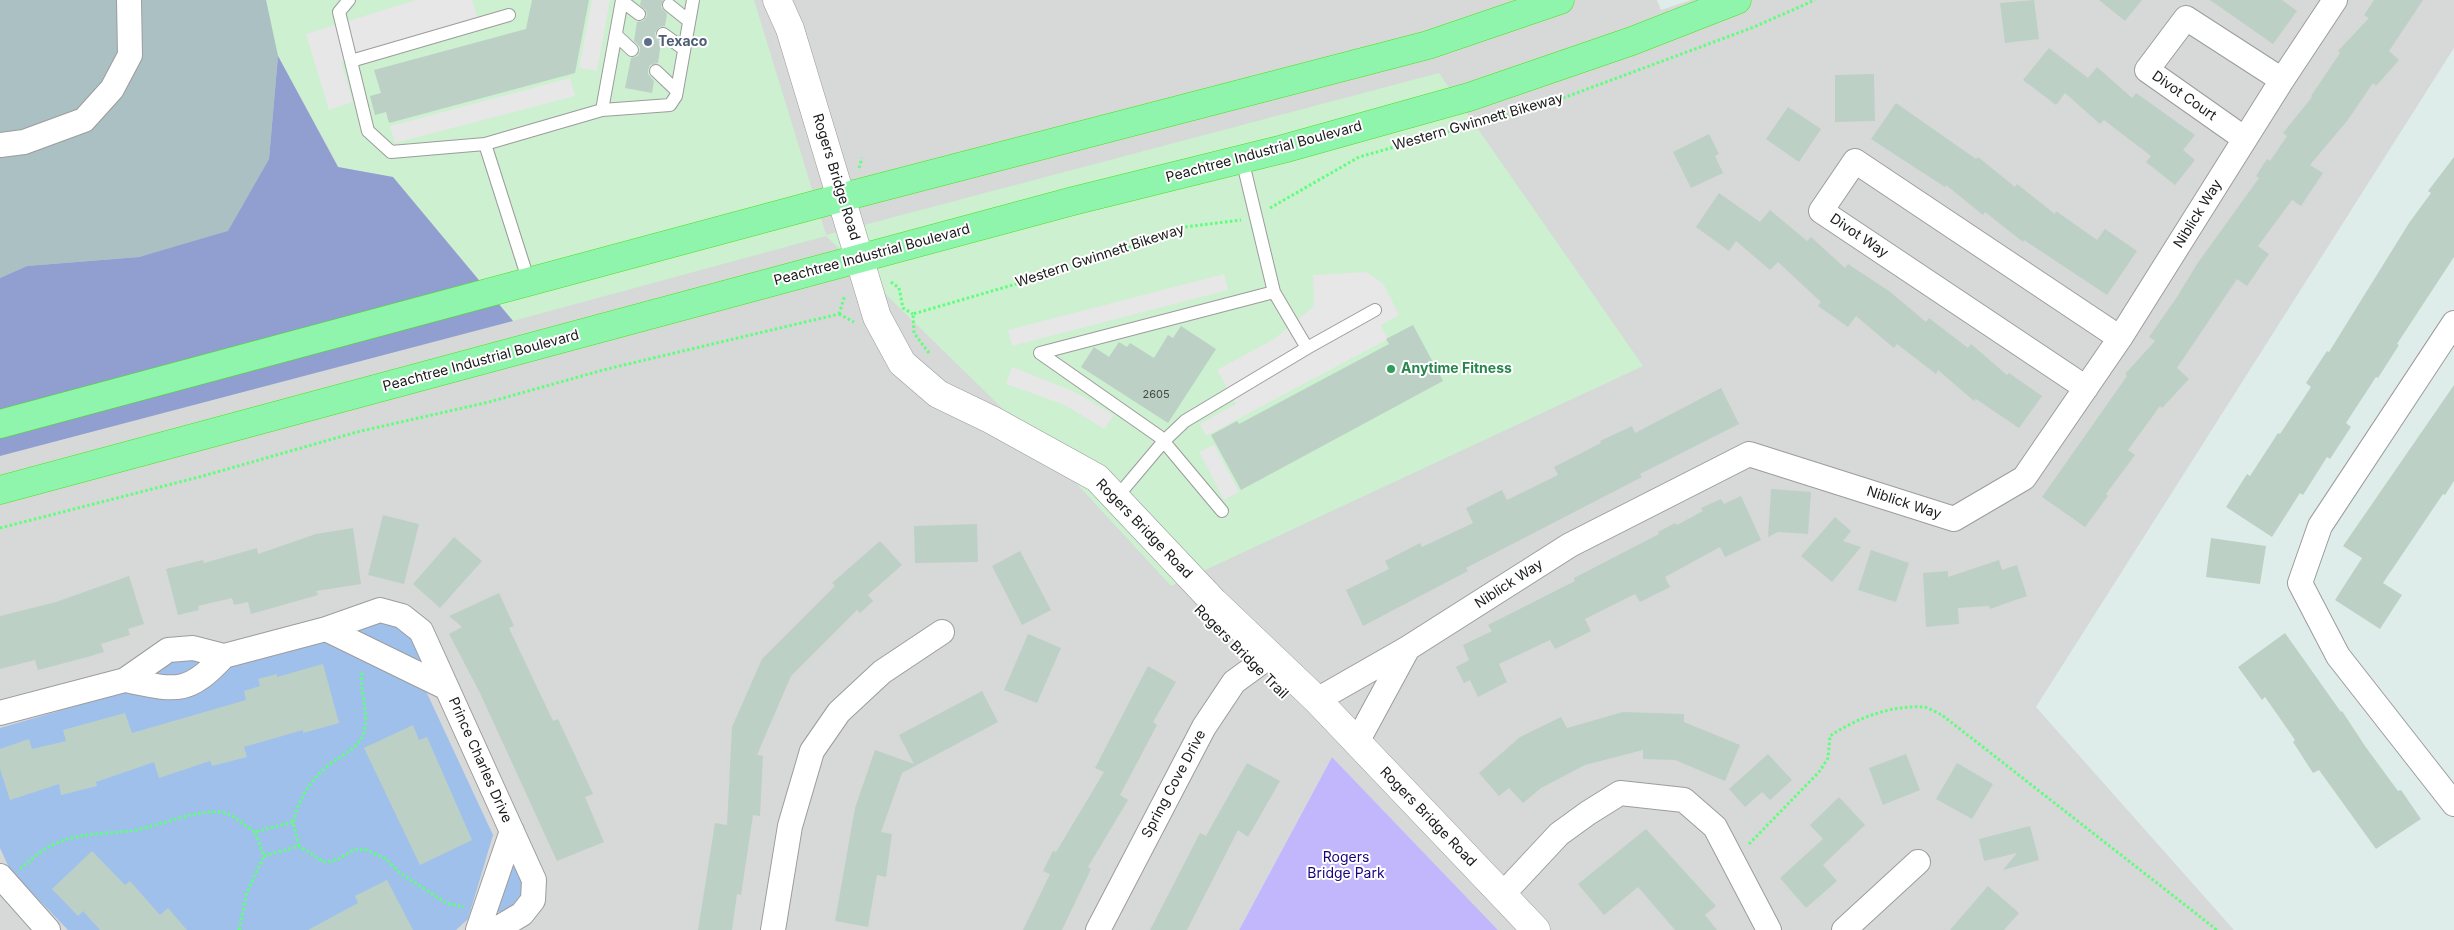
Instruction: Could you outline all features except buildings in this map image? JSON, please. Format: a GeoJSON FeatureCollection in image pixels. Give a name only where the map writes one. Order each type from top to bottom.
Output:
{"type":"FeatureCollection","features":[{"type":"Feature","properties":{"kind":"highway"},"geometry":{"type":"LineString","coordinates":[[0,424],[840,198],[1428,45],[1560,0]]}},
{"type":"Feature","properties":{"kind":"highway","name":"Peachtree Industrial Boulevard"},"geometry":{"type":"LineString","coordinates":[[0,490],[1469,97],[1532,77],[1737,0]]}},
{"type":"Feature","properties":{"kind":"street"},"geometry":{"type":"LineString","coordinates":[[0,145],[24,142],[84,120],[112,89],[130,54],[129,0]]}},
{"type":"Feature","properties":{"kind":"street","name":"Rogers Bridge Road"},"geometry":{"type":"LineString","coordinates":[[777,0],[790,29],[801,63],[877,317],[902,362],[938,394],[992,420],[1097,478],[1214,602],[1317,700],[1536,930]]}},
{"type":"Feature","properties":{"kind":"street","name":"Niblick Way"},"geometry":{"type":"LineString","coordinates":[[1317,700],[1408,648],[1570,545],[1749,454],[1954,519],[2024,478],[2120,338],[2282,80],[2335,0]]}},
{"type":"Feature","properties":{"kind":"street","name":"Divot Court"},"geometry":{"type":"LineString","coordinates":[[2245,139],[2146,70],[2186,18],[2282,80]]}},
{"type":"Feature","properties":{"kind":"street","name":"Divot Way"},"geometry":{"type":"LineString","coordinates":[[2086,388],[1822,211],[1856,161],[2120,338]]}},
{"type":"Feature","properties":{"kind":"street"},"geometry":{"type":"LineString","coordinates":[[2454,323],[2320,526],[2300,583],[2338,656],[2454,804]]}},
{"type":"Feature","properties":{"kind":"street","name":"Prince Charles Drive"},"geometry":{"type":"LineString","coordinates":[[0,713],[125,680],[168,650],[192,648],[224,656],[326,629],[380,610],[402,616],[422,631],[534,880],[533,900],[522,914],[486,924]]}},
{"type":"Feature","properties":{"kind":"street","name":"Prince Charles Drive"},"geometry":{"type":"LineString","coordinates":[[326,629],[447,688]]}},
{"type":"Feature","properties":{"kind":"street"},"geometry":{"type":"LineString","coordinates":[[773,930],[790,826],[812,751],[839,712],[882,672],[942,632]]}},
{"type":"Feature","properties":{"kind":"street","name":"Niblick Way"},"geometry":{"type":"LineString","coordinates":[[1357,742],[1408,648]]}},
{"type":"Feature","properties":{"kind":"street","name":"Spring Cove Drive"},"geometry":{"type":"LineString","coordinates":[[1098,930],[1204,727],[1234,682],[1271,655]]}},
{"type":"Feature","properties":{"kind":"street","name":"Prince Charles Drive"},"geometry":{"type":"LineString","coordinates":[[125,680],[160,687],[182,688],[194,683],[209,672],[224,656]]}},
{"type":"Feature","properties":{"kind":"street"},"geometry":{"type":"LineString","coordinates":[[1503,894],[1559,834],[1620,793],[1684,800],[1714,827],[1768,930]]}},
{"type":"Feature","properties":{"kind":"street","name":"Prince Charles Drive"},"geometry":{"type":"LineString","coordinates":[[486,924],[512,831]]}},
{"type":"Feature","properties":{"kind":"street"},"geometry":{"type":"LineString","coordinates":[[1844,930],[1918,862]]}},
{"type":"Feature","properties":{"kind":"street"},"geometry":{"type":"LineString","coordinates":[[9,874],[48,930]]}},
{"type":"Feature","properties":{"kind":"lane"},"geometry":{"type":"LineString","coordinates":[[350,0],[339,12],[368,131],[390,152],[485,144],[602,110],[670,105],[676,96],[693,0]]}},
{"type":"Feature","properties":{"kind":"lane"},"geometry":{"type":"LineString","coordinates":[[602,110],[622,1],[639,14]]}},
{"type":"Feature","properties":{"kind":"lane"},"geometry":{"type":"LineString","coordinates":[[668,5],[689,21]]}},
{"type":"Feature","properties":{"kind":"lane"},"geometry":{"type":"LineString","coordinates":[[351,61],[509,15]]}},
{"type":"Feature","properties":{"kind":"lane"},"geometry":{"type":"LineString","coordinates":[[663,34],[684,49]]}},
{"type":"Feature","properties":{"kind":"lane"},"geometry":{"type":"LineString","coordinates":[[616,35],[632,50]]}},
{"type":"Feature","properties":{"kind":"lane"},"geometry":{"type":"LineString","coordinates":[[656,72],[677,90]]}},
{"type":"Feature","properties":{"kind":"lane"},"geometry":{"type":"LineString","coordinates":[[485,144],[529,282]]}},
{"type":"Feature","properties":{"kind":"lane"},"geometry":{"type":"LineString","coordinates":[[1242,159],[1274,292],[1307,348]]}},
{"type":"Feature","properties":{"kind":"lane"},"geometry":{"type":"LineString","coordinates":[[1222,511],[1164,441],[1040,353],[1274,292]]}},
{"type":"Feature","properties":{"kind":"lane"},"geometry":{"type":"LineString","coordinates":[[1116,498],[1164,441],[1185,421],[1375,310]]}},
{"type":"Feature","properties":{"kind":"path","name":"Western Gwinnett Bikeway"},"geometry":{"type":"LineString","coordinates":[[932,358],[914,333],[912,314],[1078,266],[1185,227],[1237,222],[1255,215],[1359,157],[1547,104],[1754,27],[1815,0]]}},
{"type":"Feature","properties":{"kind":"path"},"geometry":{"type":"LineString","coordinates":[[0,528],[203,476],[356,432],[489,402],[607,369],[839,314],[862,327]]}},
{"type":"Feature","properties":{"kind":"path"},"geometry":{"type":"LineString","coordinates":[[371,651],[362,674],[366,713],[363,735],[355,746],[328,766],[311,783],[298,803],[293,822],[299,846],[324,862],[337,860],[355,849],[367,850],[386,859],[400,873],[446,903],[486,924]]}},
{"type":"Feature","properties":{"kind":"path"},"geometry":{"type":"LineString","coordinates":[[1730,856],[1744,848],[1819,772],[1828,758],[1830,736],[1852,722],[1896,709],[1926,707],[1942,715],[2217,930]]}},
{"type":"Feature","properties":{"kind":"path"},"geometry":{"type":"LineString","coordinates":[[9,874],[36,855],[63,840],[93,833],[133,830],[218,812],[236,816],[255,832],[264,856],[247,892],[239,930]]}},
{"type":"Feature","properties":{"kind":"path"},"geometry":{"type":"LineString","coordinates":[[255,832],[293,822]]}},
{"type":"Feature","properties":{"kind":"path"},"geometry":{"type":"LineString","coordinates":[[264,856],[299,846]]}},
{"type":"Feature","properties":{"kind":"shaded area"},"geometry":{"type":"Polygon","coordinates":[[[0,0],[1657,0],[1661,10],[1691,0],[2454,0],[2454,48],[2036,707],[2234,930],[1498,930],[1332,757],[1239,930],[0,930],[0,0]]]}},
{"type":"Feature","properties":{"kind":"shaded area"},"geometry":{"type":"Polygon","coordinates":[[[0,0],[266,0],[278,56],[269,159],[228,232],[139,257],[27,266],[0,278],[0,0]]]}},
{"type":"Feature","properties":{"kind":"shaded area"},"geometry":{"type":"Polygon","coordinates":[[[266,0],[754,0],[826,235],[1439,73],[1643,366],[1171,586],[1053,458],[826,236],[513,321],[393,177],[339,167],[278,56],[266,0]]]}},
{"type":"Feature","properties":{"kind":"shaded area"},"geometry":{"type":"Polygon","coordinates":[[[416,0],[472,0],[478,19],[341,62],[353,102],[329,110],[306,34],[416,0]]]}},
{"type":"Feature","properties":{"kind":"shaded area"},"geometry":{"type":"Polygon","coordinates":[[[592,0],[610,0],[597,71],[579,68],[592,0]]]}},
{"type":"Feature","properties":{"kind":"shaded area"},"geometry":{"type":"Polygon","coordinates":[[[278,56],[338,167],[393,177],[513,321],[0,456],[0,278],[27,266],[139,257],[228,231],[269,159],[278,56]]]}},
{"type":"Feature","properties":{"kind":"shaded area"},"geometry":{"type":"Polygon","coordinates":[[[570,78],[575,96],[395,143],[390,126],[570,78]]]}},
{"type":"Feature","properties":{"kind":"shaded area"},"geometry":{"type":"Polygon","coordinates":[[[1366,272],[1383,283],[1399,315],[1381,325],[1388,339],[1206,436],[1200,424],[1236,404],[1217,370],[1274,339],[1314,306],[1313,275],[1366,272]]]}},
{"type":"Feature","properties":{"kind":"shaded area"},"geometry":{"type":"Polygon","coordinates":[[[1224,274],[1228,290],[1012,346],[1008,330],[1224,274]]]}},
{"type":"Feature","properties":{"kind":"shaded area"},"geometry":{"type":"Polygon","coordinates":[[[1012,367],[1075,392],[1114,415],[1104,429],[1065,405],[1006,384],[1012,367]]]}},
{"type":"Feature","properties":{"kind":"shaded area"},"geometry":{"type":"Polygon","coordinates":[[[1214,445],[1239,492],[1224,500],[1199,452],[1214,445]]]}},
{"type":"Feature","properties":{"kind":"shaded area"},"geometry":{"type":"Polygon","coordinates":[[[380,618],[409,627],[423,659],[415,661],[359,636],[355,629],[380,618]]]}},
{"type":"Feature","properties":{"kind":"shaded area"},"geometry":{"type":"Polygon","coordinates":[[[328,638],[425,689],[493,835],[468,919],[456,930],[68,930],[10,870],[0,848],[0,728],[231,661],[328,638]]]}},
{"type":"Feature","properties":{"kind":"shaded area"},"geometry":{"type":"Polygon","coordinates":[[[173,655],[198,658],[201,665],[185,679],[160,678],[156,671],[173,655]]]}},
{"type":"Feature","properties":{"kind":"shaded area"},"geometry":{"type":"Polygon","coordinates":[[[510,858],[526,887],[522,897],[513,908],[498,912],[494,906],[510,858]]]}},
{"type":"Feature","properties":{"kind":"green space","name":"Rogers Bridge Park"},"geometry":{"type":"Polygon","coordinates":[[[1332,757],[1498,930],[1239,930],[1332,757]]]}},
{"type":"Feature","properties":{"kind":"place","name":"Texaco"},"geometry":{"type":"Point","coordinates":[648,42]}},
{"type":"Feature","properties":{"kind":"place","name":"Anytime Fitness"},"geometry":{"type":"Point","coordinates":[1391,369]}}]}
